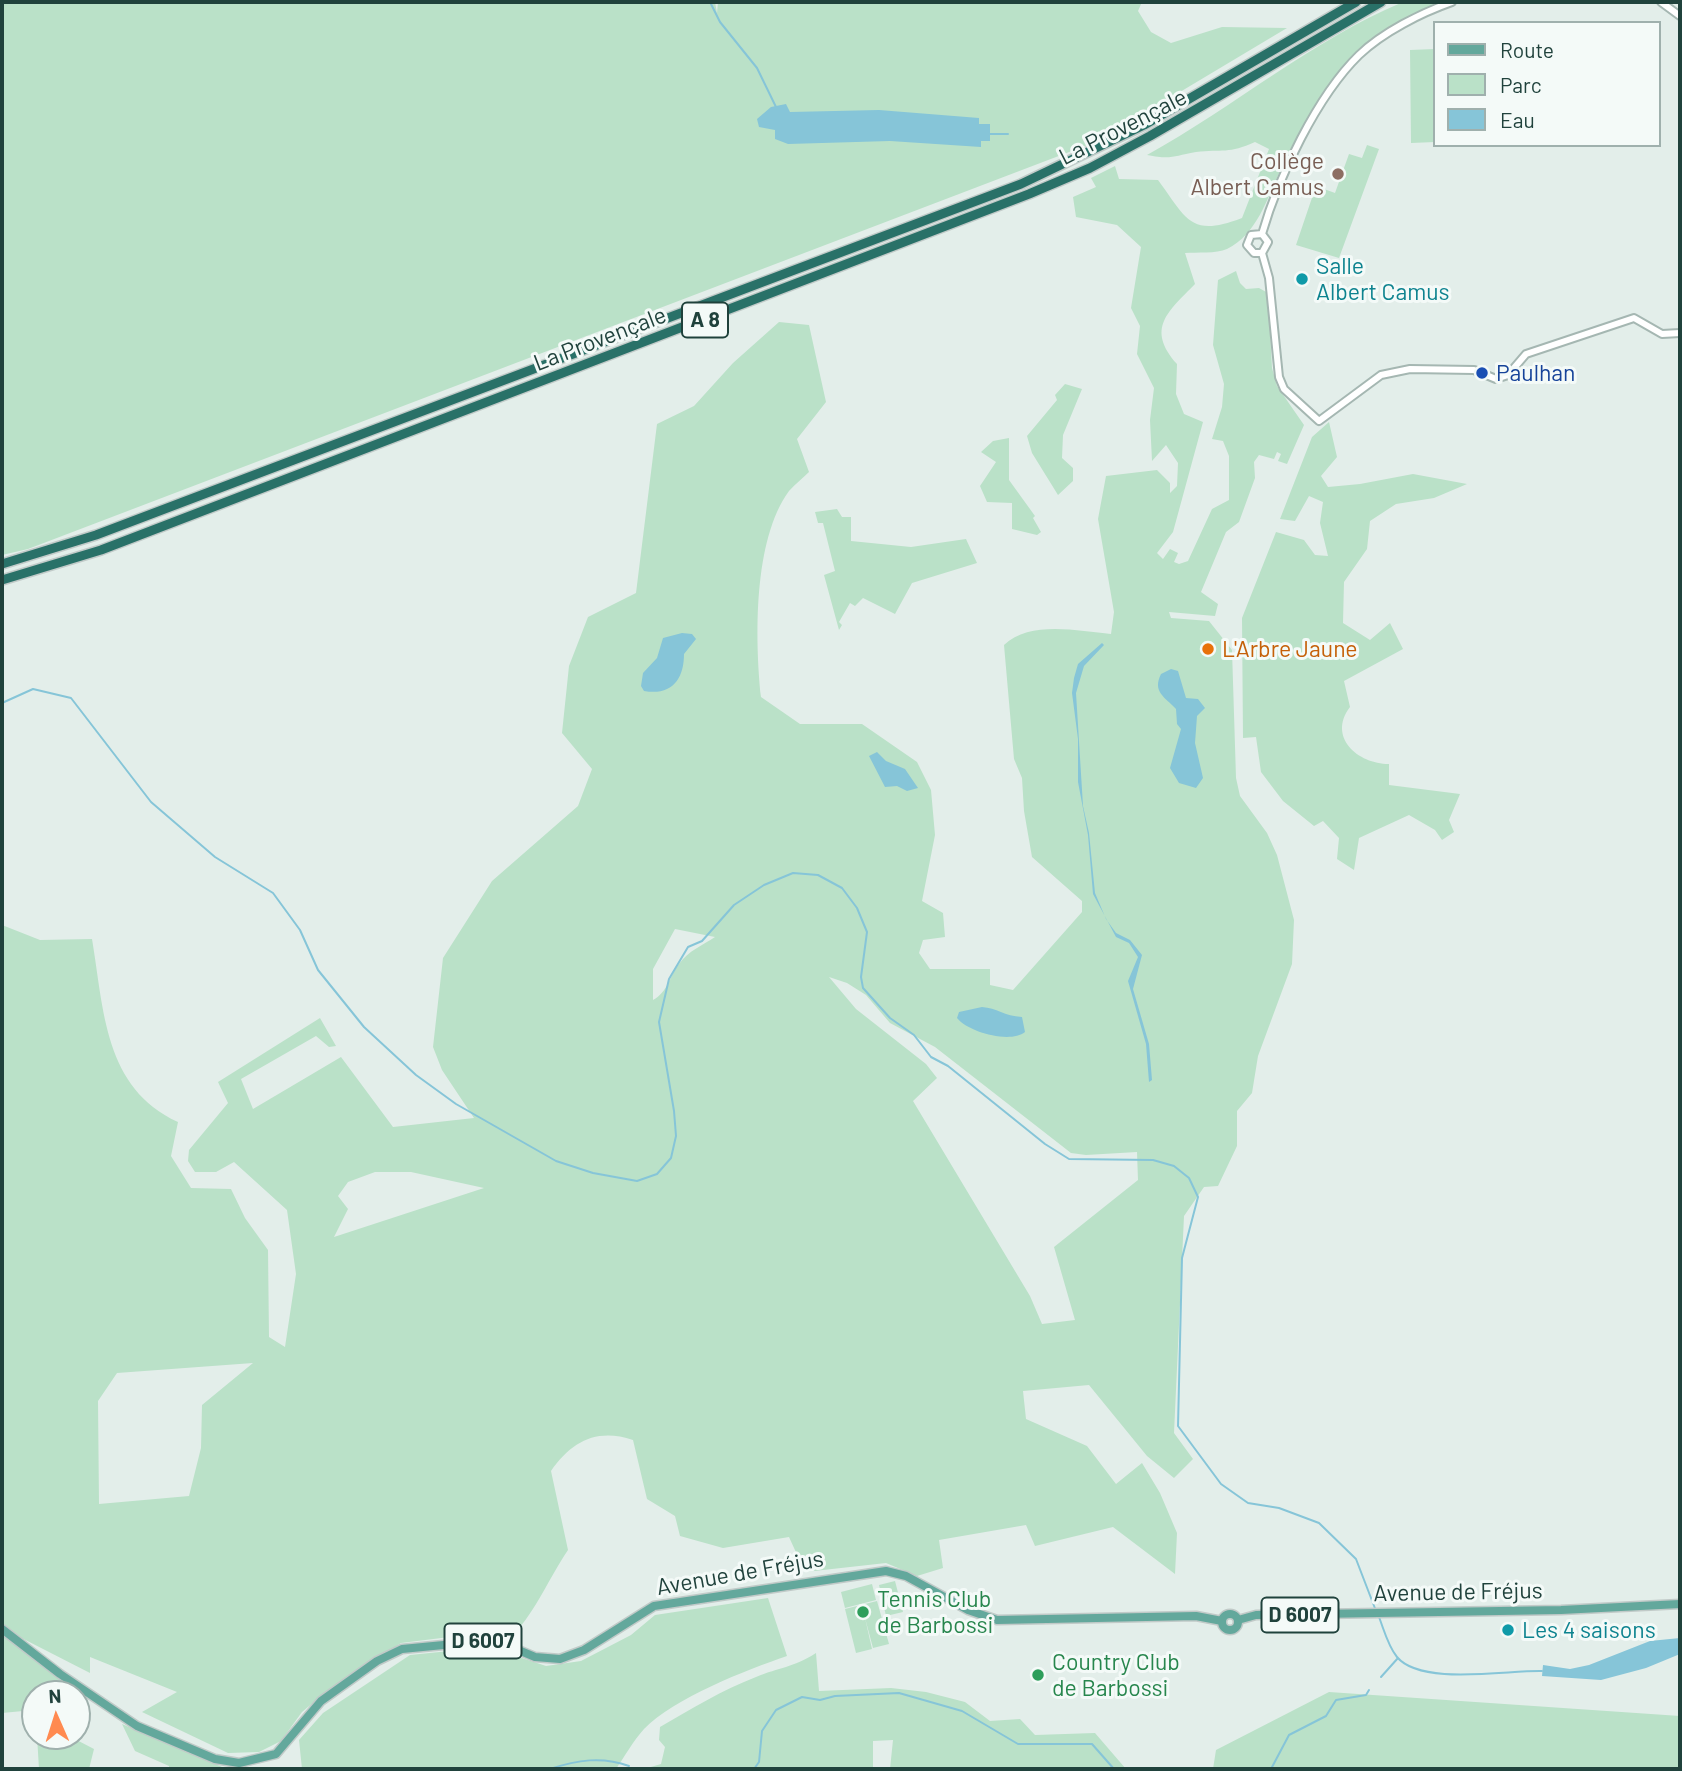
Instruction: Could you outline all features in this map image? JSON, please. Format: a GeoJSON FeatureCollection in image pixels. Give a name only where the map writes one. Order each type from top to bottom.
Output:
{"type":"FeatureCollection","features":[{"type":"Feature","properties":{"kind":"highway","name":"La Provençale"},"geometry":{"type":"LineString","coordinates":[[2,564],[96,535],[1021,184],[1144,125],[1356,2]]}},
{"type":"Feature","properties":{"kind":"highway","name":"La Provençale"},"geometry":{"type":"LineString","coordinates":[[2,580],[127,540],[1029,194],[1090,168],[1150,136],[1381,2]]}},
{"type":"Feature","properties":{"kind":"main road","name":"Avenue de Fréjus"},"geometry":{"type":"LineString","coordinates":[[2,1629],[114,1711],[147,1731],[215,1759],[239,1763],[262,1759],[286,1746],[298,1725],[321,1701],[392,1652],[485,1641],[504,1644],[535,1657],[561,1659],[584,1650],[654,1606],[872,1572],[886,1571],[906,1576],[968,1610],[997,1620],[1196,1616],[1223,1620],[1224,1627],[1230,1629],[1236,1626],[1238,1620],[1256,1615],[1680,1604]]}},
{"type":"Feature","properties":{"kind":"street"},"geometry":{"type":"LineString","coordinates":[[1262,234],[1303,138],[1349,66],[1375,42],[1420,16],[1452,2]]}},
{"type":"Feature","properties":{"kind":"street"},"geometry":{"type":"LineString","coordinates":[[1661,2],[1680,16]]}},
{"type":"Feature","properties":{"kind":"street"},"geometry":{"type":"LineString","coordinates":[[1262,234],[1251,235],[1247,245],[1254,253],[1262,253]]}},
{"type":"Feature","properties":{"kind":"street"},"geometry":{"type":"LineString","coordinates":[[1262,234],[1268,242],[1262,253],[1269,278],[1279,377],[1284,389],[1320,421],[1381,375],[1395,371],[1474,370],[1496,379],[1508,375],[1526,354],[1634,318],[1662,334],[1680,333]]}},
{"type":"Feature","properties":{"kind":"green space"},"geometry":{"type":"Polygon","coordinates":[[[2,2],[715,2],[717,13],[718,2],[1142,2],[1138,11],[1151,32],[1171,43],[1222,27],[1287,28],[1098,141],[28,549],[2,555],[2,2]]]}},
{"type":"Feature","properties":{"kind":"green space"},"geometry":{"type":"Polygon","coordinates":[[[1403,2],[1447,2],[1390,27],[1345,67],[1309,116],[1254,225],[1237,242],[1223,251],[1185,253],[1195,284],[1169,312],[1162,330],[1163,340],[1177,364],[1176,394],[1184,414],[1203,422],[1173,532],[1157,553],[1163,559],[1170,549],[1178,553],[1174,562],[1179,564],[1188,561],[1212,509],[1229,500],[1229,456],[1223,441],[1212,439],[1222,407],[1224,384],[1213,345],[1218,280],[1236,271],[1240,283],[1246,289],[1259,288],[1268,293],[1272,368],[1277,386],[1304,425],[1287,464],[1278,461],[1281,454],[1277,452],[1274,459],[1259,455],[1254,462],[1255,478],[1239,522],[1226,532],[1201,592],[1218,604],[1215,616],[1169,612],[1171,618],[1209,621],[1232,650],[1236,778],[1240,796],[1267,833],[1277,855],[1294,920],[1292,964],[1258,1056],[1252,1093],[1237,1111],[1237,1146],[1218,1186],[1204,1187],[1184,1216],[1174,1433],[1193,1459],[1174,1478],[1147,1456],[1089,1385],[1023,1391],[1026,1419],[1087,1446],[1116,1484],[1142,1463],[1160,1493],[1177,1533],[1175,1574],[1113,1527],[1035,1546],[1026,1525],[939,1540],[943,1568],[917,1576],[886,1563],[805,1572],[789,1537],[723,1548],[680,1536],[675,1516],[647,1499],[633,1440],[608,1436],[586,1440],[577,1445],[551,1471],[568,1550],[536,1605],[513,1635],[482,1633],[401,1643],[326,1692],[302,1712],[281,1741],[259,1752],[228,1753],[142,1712],[177,1692],[90,1657],[90,1673],[2,1628],[2,925],[40,940],[92,939],[105,1019],[121,1068],[135,1089],[154,1107],[178,1122],[171,1156],[191,1188],[231,1189],[245,1218],[268,1250],[269,1337],[285,1347],[296,1274],[287,1210],[234,1162],[216,1172],[195,1172],[188,1161],[189,1150],[228,1103],[218,1082],[320,1018],[336,1046],[329,1047],[316,1036],[241,1079],[253,1109],[341,1057],[393,1127],[474,1118],[442,1070],[433,1047],[443,958],[492,881],[578,806],[592,769],[562,733],[569,666],[588,617],[636,593],[657,424],[694,406],[733,363],[779,322],[809,325],[826,402],[797,439],[809,472],[789,491],[777,512],[763,562],[758,619],[761,697],[800,724],[862,724],[917,762],[931,790],[935,835],[922,901],[943,913],[945,937],[923,940],[919,953],[930,969],[990,969],[990,985],[1013,990],[1082,912],[1082,901],[1032,857],[1024,811],[1022,778],[1014,759],[1004,645],[1027,632],[1041,630],[1111,634],[1114,612],[1098,519],[1106,476],[1157,470],[1170,483],[1170,493],[1177,486],[1178,463],[1166,445],[1152,461],[1150,420],[1154,388],[1137,354],[1140,326],[1131,308],[1141,247],[1117,225],[1076,217],[1073,197],[1096,187],[1091,178],[1115,166],[1119,179],[1158,180],[1184,214],[1200,225],[1225,224],[1242,218],[1269,149],[1255,142],[1232,150],[1196,152],[1172,157],[1147,155],[1305,54],[1403,2]],[[675,929],[653,969],[653,1000],[665,989],[683,959],[715,937],[675,929]],[[829,977],[856,1009],[926,1064],[937,1078],[913,1101],[1030,1296],[1042,1324],[1075,1320],[1054,1247],[1138,1180],[1137,1152],[1086,1155],[1071,1153],[935,1047],[890,1023],[866,995],[847,983],[829,977]],[[375,1172],[348,1182],[338,1196],[348,1209],[334,1237],[484,1188],[411,1172],[375,1172]],[[253,1363],[117,1373],[98,1401],[99,1504],[189,1496],[201,1448],[202,1405],[253,1363]]]}},
{"type":"Feature","properties":{"kind":"green space"},"geometry":{"type":"Polygon","coordinates":[[[1434,49],[1434,142],[1411,143],[1410,50],[1434,49]]]}},
{"type":"Feature","properties":{"kind":"green space"},"geometry":{"type":"Polygon","coordinates":[[[1367,145],[1379,149],[1339,258],[1296,245],[1316,186],[1335,193],[1349,154],[1362,158],[1367,145]]]}},
{"type":"Feature","properties":{"kind":"green space"},"geometry":{"type":"Polygon","coordinates":[[[1065,384],[1082,389],[1063,435],[1062,458],[1073,468],[1073,481],[1058,495],[1032,453],[1027,436],[1057,400],[1055,395],[1065,384]]]}},
{"type":"Feature","properties":{"kind":"green space"},"geometry":{"type":"Polygon","coordinates":[[[1329,422],[1337,457],[1321,476],[1328,487],[1413,474],[1467,484],[1434,498],[1396,504],[1370,521],[1367,549],[1344,582],[1343,623],[1370,640],[1390,623],[1403,649],[1344,681],[1350,707],[1344,718],[1344,738],[1357,754],[1377,763],[1389,764],[1389,785],[1460,794],[1449,820],[1454,832],[1442,840],[1435,830],[1409,815],[1359,838],[1354,870],[1337,859],[1339,838],[1323,821],[1314,826],[1283,801],[1261,772],[1256,737],[1243,738],[1242,618],[1276,532],[1304,540],[1315,555],[1328,556],[1320,523],[1323,502],[1309,496],[1295,521],[1280,519],[1312,437],[1329,422]]]}},
{"type":"Feature","properties":{"kind":"green space"},"geometry":{"type":"Polygon","coordinates":[[[1009,438],[1009,480],[1035,516],[1033,518],[1041,532],[1037,535],[1012,529],[1012,503],[987,502],[980,486],[996,462],[981,452],[993,441],[1009,438]]]}},
{"type":"Feature","properties":{"kind":"green space"},"geometry":{"type":"Polygon","coordinates":[[[837,509],[842,517],[851,517],[851,541],[911,547],[966,539],[977,563],[912,583],[895,614],[863,598],[855,606],[850,603],[839,622],[842,625],[839,630],[824,575],[835,571],[823,523],[818,523],[815,512],[837,509]]]}},
{"type":"Feature","properties":{"kind":"green space"},"geometry":{"type":"Polygon","coordinates":[[[895,1581],[903,1612],[886,1616],[879,1585],[895,1581]]]}},
{"type":"Feature","properties":{"kind":"green space"},"geometry":{"type":"Polygon","coordinates":[[[872,1584],[876,1600],[845,1608],[841,1592],[872,1584]]]}},
{"type":"Feature","properties":{"kind":"green space"},"geometry":{"type":"Polygon","coordinates":[[[768,1598],[787,1656],[732,1677],[673,1706],[644,1729],[616,1769],[302,1769],[299,1740],[323,1713],[410,1655],[489,1647],[546,1666],[581,1661],[631,1635],[655,1615],[768,1598]]]}},
{"type":"Feature","properties":{"kind":"green space"},"geometry":{"type":"Polygon","coordinates":[[[877,1601],[889,1644],[873,1648],[865,1618],[872,1649],[856,1653],[845,1609],[877,1601]]]}},
{"type":"Feature","properties":{"kind":"green space"},"geometry":{"type":"Polygon","coordinates":[[[2,1635],[11,1639],[61,1680],[21,1680],[21,1711],[2,1713],[2,1635]]]}},
{"type":"Feature","properties":{"kind":"green space"},"geometry":{"type":"Polygon","coordinates":[[[816,1653],[819,1691],[891,1688],[926,1692],[965,1702],[990,1721],[1020,1719],[1035,1735],[1095,1733],[1126,1769],[890,1769],[893,1740],[873,1741],[873,1769],[644,1769],[661,1764],[665,1747],[659,1740],[660,1727],[731,1688],[800,1662],[816,1653]]]}},
{"type":"Feature","properties":{"kind":"green space"},"geometry":{"type":"Polygon","coordinates":[[[1329,1692],[1680,1716],[1680,1769],[1213,1769],[1216,1750],[1329,1692]]]}},
{"type":"Feature","properties":{"kind":"green space"},"geometry":{"type":"Polygon","coordinates":[[[122,1724],[222,1767],[282,1769],[169,1769],[169,1766],[135,1751],[122,1724]]]}},
{"type":"Feature","properties":{"kind":"green space"},"geometry":{"type":"Polygon","coordinates":[[[94,1749],[89,1769],[39,1769],[38,1750],[94,1749]]]}},
{"type":"Feature","properties":{"kind":"water"},"geometry":{"type":"Polygon","coordinates":[[[786,104],[790,112],[879,110],[979,118],[979,124],[990,124],[990,141],[981,141],[981,147],[890,141],[788,144],[775,139],[775,130],[759,127],[757,119],[771,107],[786,104]]]}},
{"type":"Feature","properties":{"kind":"water"},"geometry":{"type":"Polygon","coordinates":[[[682,633],[692,634],[696,639],[684,654],[679,678],[662,691],[644,691],[641,686],[643,673],[657,658],[663,638],[682,633]]]}},
{"type":"Feature","properties":{"kind":"water"},"geometry":{"type":"Polygon","coordinates":[[[1102,643],[1104,645],[1084,666],[1076,693],[1083,806],[1089,833],[1095,893],[1105,916],[1093,894],[1088,835],[1078,782],[1078,739],[1072,693],[1078,664],[1102,643]]]}},
{"type":"Feature","properties":{"kind":"water"},"geometry":{"type":"Polygon","coordinates":[[[1171,669],[1178,671],[1186,698],[1198,699],[1205,708],[1197,716],[1195,743],[1203,778],[1196,788],[1179,783],[1170,768],[1181,729],[1177,724],[1176,709],[1161,694],[1158,685],[1161,674],[1171,669]]]}},
{"type":"Feature","properties":{"kind":"water"},"geometry":{"type":"Polygon","coordinates":[[[877,752],[886,761],[905,769],[918,788],[907,791],[897,786],[885,787],[869,756],[877,752]]]}},
{"type":"Feature","properties":{"kind":"water"},"geometry":{"type":"Polygon","coordinates":[[[1107,921],[1116,933],[1130,940],[1142,955],[1133,989],[1149,1044],[1152,1080],[1149,1082],[1146,1044],[1128,981],[1138,957],[1129,943],[1116,937],[1107,921]]]}},
{"type":"Feature","properties":{"kind":"water"},"geometry":{"type":"Polygon","coordinates":[[[982,1007],[1022,1017],[1025,1032],[1010,1037],[990,1035],[970,1028],[957,1018],[959,1012],[982,1007]]]}},
{"type":"Feature","properties":{"kind":"water"},"geometry":{"type":"Polygon","coordinates":[[[1680,1638],[1680,1654],[1646,1668],[1601,1680],[1542,1676],[1543,1665],[1570,1669],[1589,1665],[1650,1641],[1680,1638]]]}},
{"type":"Feature","properties":{"kind":"waterway"},"geometry":{"type":"LineString","coordinates":[[710,2],[720,22],[757,68],[776,107]]}},
{"type":"Feature","properties":{"kind":"waterway"},"geometry":{"type":"LineString","coordinates":[[990,134],[1008,134]]}},
{"type":"Feature","properties":{"kind":"waterway"},"geometry":{"type":"LineString","coordinates":[[2,703],[33,689],[71,698],[151,802],[215,857],[273,893],[300,930],[318,970],[364,1027],[416,1075],[456,1104],[556,1161],[593,1173],[637,1181],[657,1174],[671,1158],[676,1136],[674,1111],[659,1022],[669,979],[688,947],[702,941],[734,905],[764,885],[793,873],[818,875],[842,888],[857,908],[867,932],[861,977],[863,988],[890,1018],[914,1035],[931,1057],[948,1066],[1045,1144],[1069,1159],[1153,1160],[1174,1166],[1189,1178],[1198,1197],[1182,1258],[1178,1426],[1221,1484],[1248,1503],[1279,1508],[1319,1523],[1356,1559],[1376,1611]]}},
{"type":"Feature","properties":{"kind":"waterway"},"geometry":{"type":"LineString","coordinates":[[1379,1617],[1397,1657],[1409,1666],[1444,1674],[1542,1671]]}},
{"type":"Feature","properties":{"kind":"waterway"},"geometry":{"type":"LineString","coordinates":[[1381,1677],[1398,1658]]}},
{"type":"Feature","properties":{"kind":"waterway"},"geometry":{"type":"LineString","coordinates":[[1271,1769],[1289,1735],[1326,1716],[1336,1700],[1366,1695],[1369,1690]]}},
{"type":"Feature","properties":{"kind":"waterway"},"geometry":{"type":"LineString","coordinates":[[754,1769],[759,1762],[762,1731],[776,1710],[802,1697],[820,1700],[835,1696],[899,1693],[962,1711],[1018,1744],[1092,1744],[1114,1769]]}},
{"type":"Feature","properties":{"kind":"waterway"},"geometry":{"type":"LineString","coordinates":[[550,1769],[590,1760],[629,1766]]}},
{"type":"Feature","properties":{"kind":"place","name":"Collège Albert Camus"},"geometry":{"type":"Point","coordinates":[1338,174]}},
{"type":"Feature","properties":{"kind":"place","name":"Salle Albert Camus"},"geometry":{"type":"Point","coordinates":[1302,279]}},
{"type":"Feature","properties":{"kind":"place","name":"Paulhan"},"geometry":{"type":"Point","coordinates":[1482,373]}},
{"type":"Feature","properties":{"kind":"place","name":"L'Arbre Jaune"},"geometry":{"type":"Point","coordinates":[1208,649]}},
{"type":"Feature","properties":{"kind":"place","name":"Tennis Club de Barbossi"},"geometry":{"type":"Point","coordinates":[863,1612]}},
{"type":"Feature","properties":{"kind":"place","name":"Les 4 saisons"},"geometry":{"type":"Point","coordinates":[1508,1630]}},
{"type":"Feature","properties":{"kind":"place","name":"Country Club de Barbossi"},"geometry":{"type":"Point","coordinates":[1038,1675]}}]}
